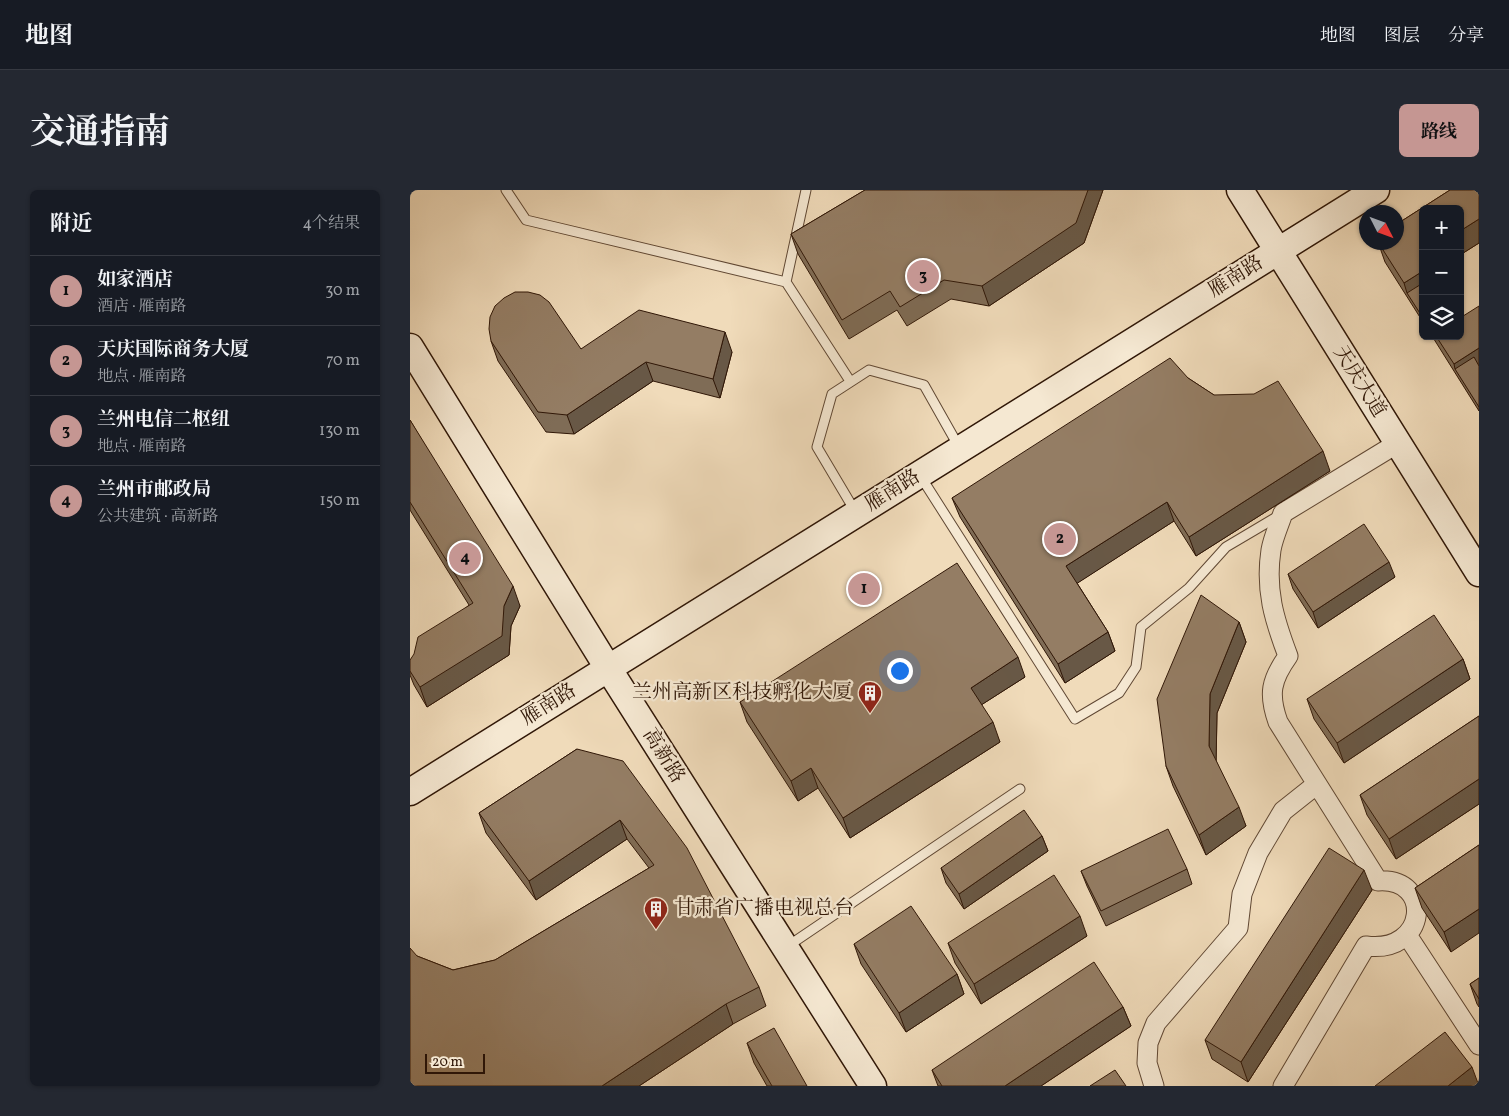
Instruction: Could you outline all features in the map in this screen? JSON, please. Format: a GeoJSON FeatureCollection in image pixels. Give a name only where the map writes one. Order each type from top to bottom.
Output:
{"type":"FeatureCollection","features":[{"type":"Feature","properties":{"kind":"street","name":"天庆大道"},"geometry":{"type":"LineString","coordinates":[[1240,190],[1479,573]]}},
{"type":"Feature","properties":{"kind":"street","name":"雁南路"},"geometry":{"type":"LineString","coordinates":[[410,792],[1376,190]]}},
{"type":"Feature","properties":{"kind":"street","name":"高新路"},"geometry":{"type":"LineString","coordinates":[[410,347],[608,668],[873,1086]]}},
{"type":"Feature","properties":{"kind":"street"},"geometry":{"type":"LineString","coordinates":[[1283,1086],[1366,946],[1388,946],[1398,942],[1407,935],[1413,927],[1416,907],[1413,897],[1407,889],[1398,883],[1388,880],[1378,881],[1278,722],[1272,705],[1272,687],[1278,670],[1288,656],[1275,623],[1268,586],[1271,549],[1282,513],[1398,443]]}},
{"type":"Feature","properties":{"kind":"street"},"geometry":{"type":"LineString","coordinates":[[1154,1086],[1147,1063],[1148,1042],[1156,1023],[1238,928],[1242,894],[1258,853],[1283,811],[1317,784]]}},
{"type":"Feature","properties":{"kind":"street"},"geometry":{"type":"LineString","coordinates":[[1407,935],[1479,1045]]}},
{"type":"Feature","properties":{"kind":"lane"},"geometry":{"type":"LineString","coordinates":[[506,190],[526,220],[786,282],[850,381]]}},
{"type":"Feature","properties":{"kind":"lane"},"geometry":{"type":"LineString","coordinates":[[786,282],[806,190]]}},
{"type":"Feature","properties":{"kind":"lane"},"geometry":{"type":"LineString","coordinates":[[857,513],[818,446],[832,394],[850,381],[869,370],[924,384],[961,449]]}},
{"type":"Feature","properties":{"kind":"lane"},"geometry":{"type":"LineString","coordinates":[[920,474],[1075,719],[1119,693],[1136,668],[1141,627],[1189,588],[1226,547],[1282,513]]}},
{"type":"Feature","properties":{"kind":"lane"},"geometry":{"type":"LineString","coordinates":[[785,948],[1020,790]]}},
{"type":"Feature","properties":{"kind":"building"},"geometry":{"type":"Polygon","coordinates":[[[865,190],[1088,190],[1076,223],[982,286],[944,280],[900,307],[890,291],[842,320],[791,234],[865,190]]]}},
{"type":"Feature","properties":{"kind":"building"},"geometry":{"type":"Polygon","coordinates":[[[1450,190],[1479,190],[1479,219],[1464,228],[1464,205],[1427,205],[1450,190]]]}},
{"type":"Feature","properties":{"kind":"building"},"geometry":{"type":"Polygon","coordinates":[[[1419,210],[1419,274],[1404,283],[1383,250],[1404,250],[1404,220],[1419,210]]]}},
{"type":"Feature","properties":{"kind":"building"},"geometry":{"type":"Polygon","coordinates":[[[1419,286],[1419,312],[1407,293],[1419,286]]]}},
{"type":"Feature","properties":{"kind":"building"},"geometry":{"type":"Polygon","coordinates":[[[515,292],[528,292],[540,295],[549,302],[581,349],[639,310],[725,332],[713,379],[646,362],[567,415],[538,412],[491,341],[490,317],[495,306],[515,292]]]}},
{"type":"Feature","properties":{"kind":"building"},"geometry":{"type":"Polygon","coordinates":[[[1479,306],[1479,348],[1454,364],[1439,340],[1464,340],[1464,315],[1479,306]]]}},
{"type":"Feature","properties":{"kind":"building"},"geometry":{"type":"Polygon","coordinates":[[[1474,357],[1479,366],[1479,407],[1455,369],[1474,357]]]}},
{"type":"Feature","properties":{"kind":"building"},"geometry":{"type":"Polygon","coordinates":[[[1170,358],[1188,378],[1214,395],[1254,394],[1278,381],[1323,451],[1189,537],[1167,502],[1066,566],[1108,632],[1058,664],[952,498],[1170,358]]]}},
{"type":"Feature","properties":{"kind":"building"},"geometry":{"type":"Polygon","coordinates":[[[410,420],[513,586],[504,606],[502,636],[420,687],[410,671],[410,660],[414,654],[418,637],[473,603],[410,502],[410,420]]]}},
{"type":"Feature","properties":{"kind":"building"},"geometry":{"type":"Polygon","coordinates":[[[1364,524],[1389,562],[1313,612],[1288,574],[1364,524]]]}},
{"type":"Feature","properties":{"kind":"building","name":"兰州高新区科技孵化大厦"},"geometry":{"type":"Polygon","coordinates":[[[957,563],[1018,657],[971,688],[993,722],[843,818],[811,768],[791,781],[740,702],[957,563]]]}},
{"type":"Feature","properties":{"kind":"building"},"geometry":{"type":"Polygon","coordinates":[[[1201,595],[1239,622],[1210,694],[1209,746],[1239,807],[1199,835],[1166,766],[1157,699],[1201,595]]]}},
{"type":"Feature","properties":{"kind":"building"},"geometry":{"type":"Polygon","coordinates":[[[1434,615],[1463,659],[1337,743],[1307,699],[1434,615]]]}},
{"type":"Feature","properties":{"kind":"building"},"geometry":{"type":"Polygon","coordinates":[[[1479,716],[1479,779],[1389,839],[1360,795],[1479,716]]]}},
{"type":"Feature","properties":{"kind":"building","name":"甘肃省广播电视总台"},"geometry":{"type":"Polygon","coordinates":[[[577,749],[623,761],[687,848],[759,987],[726,1004],[602,1086],[410,1086],[410,948],[417,956],[453,970],[495,960],[654,865],[620,820],[529,881],[479,813],[577,749]]]}},
{"type":"Feature","properties":{"kind":"building"},"geometry":{"type":"Polygon","coordinates":[[[1024,810],[1042,836],[959,894],[941,868],[1024,810]]]}},
{"type":"Feature","properties":{"kind":"building"},"geometry":{"type":"Polygon","coordinates":[[[1168,829],[1187,869],[1101,911],[1081,871],[1168,829]]]}},
{"type":"Feature","properties":{"kind":"building"},"geometry":{"type":"Polygon","coordinates":[[[1479,845],[1479,909],[1444,932],[1415,888],[1479,845]]]}},
{"type":"Feature","properties":{"kind":"building"},"geometry":{"type":"Polygon","coordinates":[[[1329,848],[1364,870],[1241,1062],[1205,1040],[1329,848]]]}},
{"type":"Feature","properties":{"kind":"building"},"geometry":{"type":"Polygon","coordinates":[[[1054,875],[1080,916],[974,984],[948,943],[1054,875]]]}},
{"type":"Feature","properties":{"kind":"building"},"geometry":{"type":"Polygon","coordinates":[[[911,906],[957,974],[899,1013],[854,944],[911,906]]]}},
{"type":"Feature","properties":{"kind":"building"},"geometry":{"type":"Polygon","coordinates":[[[1094,962],[1123,1007],[1005,1086],[942,1086],[932,1070],[1094,962]]]}},
{"type":"Feature","properties":{"kind":"building"},"geometry":{"type":"Polygon","coordinates":[[[1479,978],[1479,999],[1470,984],[1479,978]]]}},
{"type":"Feature","properties":{"kind":"building"},"geometry":{"type":"Polygon","coordinates":[[[774,1028],[807,1086],[772,1086],[747,1043],[774,1028]]]}},
{"type":"Feature","properties":{"kind":"building"},"geometry":{"type":"Polygon","coordinates":[[[1445,1032],[1472,1067],[1448,1086],[1375,1086],[1445,1032]]]}},
{"type":"Feature","properties":{"kind":"building"},"geometry":{"type":"Polygon","coordinates":[[[1115,1070],[1126,1086],[1090,1086],[1115,1070]]]}},
{"type":"Feature","properties":{"kind":"place","name":"兰州电信二枢纽"},"geometry":{"type":"Point","coordinates":[923,276]}},
{"type":"Feature","properties":{"kind":"place","name":"天庆国际商务大厦"},"geometry":{"type":"Point","coordinates":[1060,539]}},
{"type":"Feature","properties":{"kind":"place","name":"兰州市邮政局"},"geometry":{"type":"Point","coordinates":[465,558]}},
{"type":"Feature","properties":{"kind":"place","name":"如家酒店"},"geometry":{"type":"Point","coordinates":[864,589]}},
{"type":"Feature","properties":{"kind":"place","name":"兰州高新区科技孵化大厦"},"geometry":{"type":"Point","coordinates":[870,714]}},
{"type":"Feature","properties":{"kind":"place","name":"甘肃省广播电视总台"},"geometry":{"type":"Point","coordinates":[656,930]}}]}
